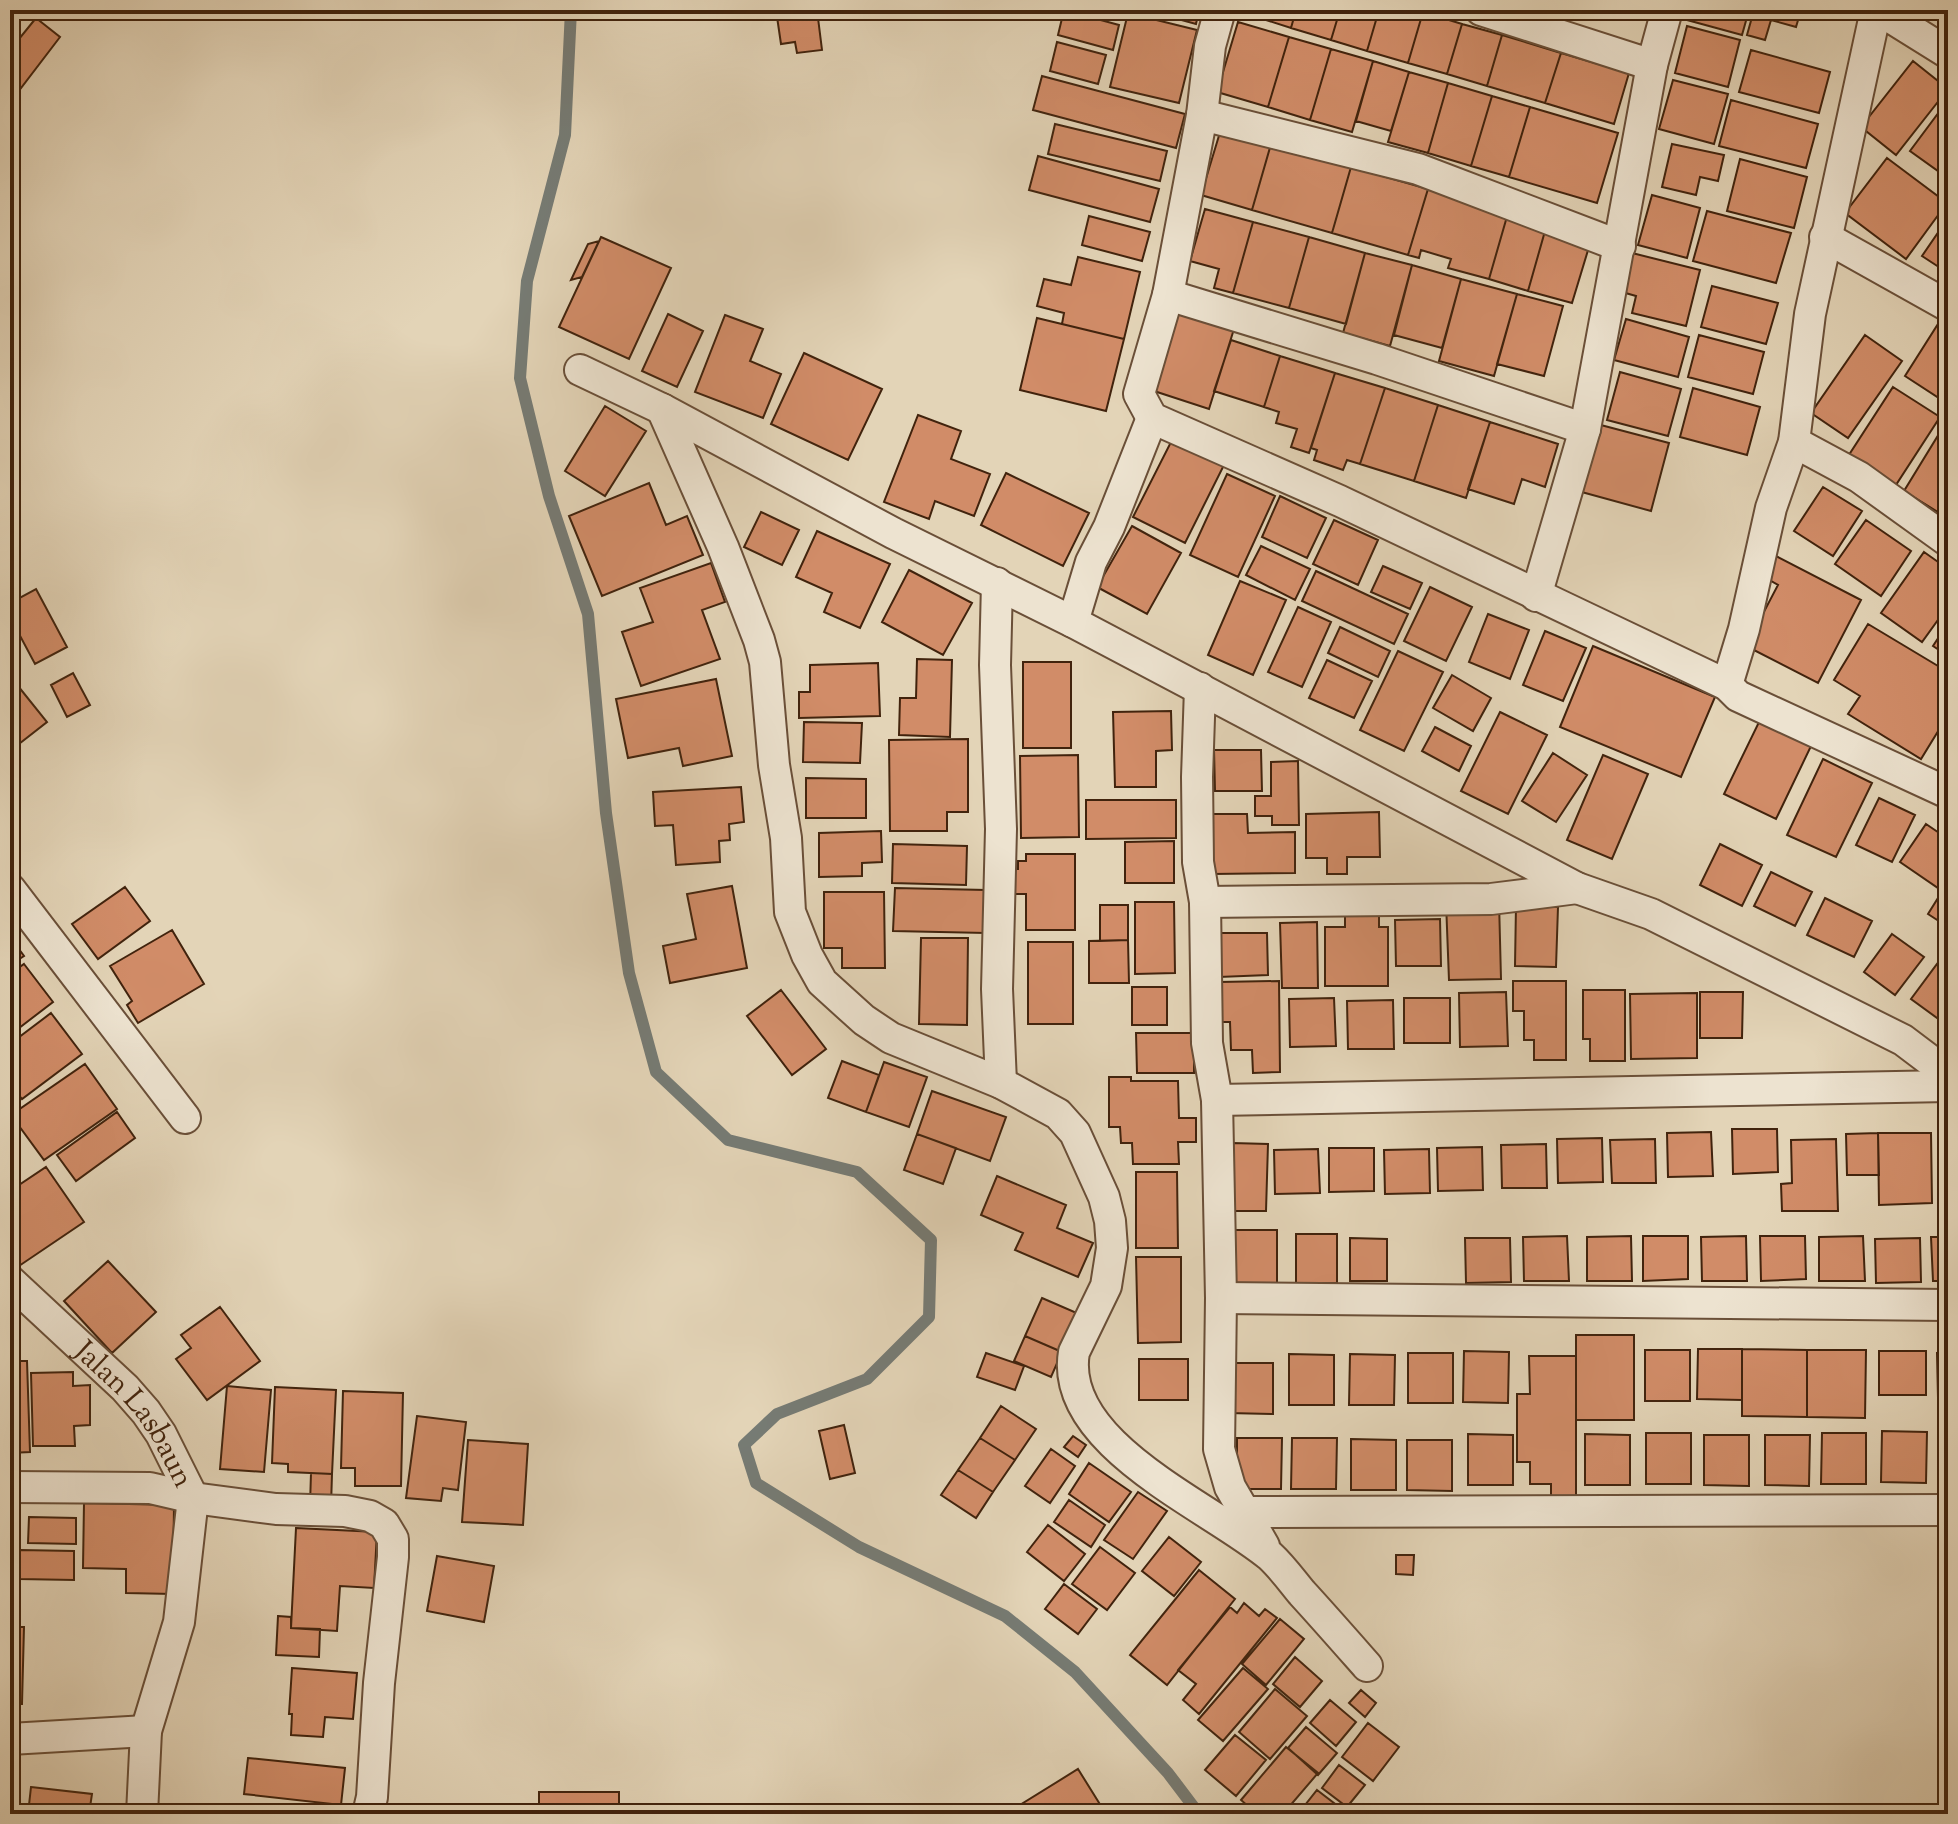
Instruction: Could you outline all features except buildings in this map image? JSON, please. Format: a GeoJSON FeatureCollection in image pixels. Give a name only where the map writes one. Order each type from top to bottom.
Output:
{"type":"FeatureCollection","features":[{"type":"Feature","properties":{"kind":"street"},"geometry":{"type":"LineString","coordinates":[[1220,10],[1210,46],[1202,115],[1168,295],[1139,394],[1152,418],[1340,501],[1727,685],[1738,696],[1947,791]]}},
{"type":"Feature","properties":{"kind":"street"},"geometry":{"type":"LineString","coordinates":[[1481,10],[1652,65]]}},
{"type":"Feature","properties":{"kind":"street"},"geometry":{"type":"LineString","coordinates":[[1536,596],[1585,429],[1652,65],[1667,10]]}},
{"type":"Feature","properties":{"kind":"street"},"geometry":{"type":"LineString","coordinates":[[1727,685],[1744,629],[1771,508],[1794,442],[1810,314],[1878,10],[1948,53]]}},
{"type":"Feature","properties":{"kind":"street"},"geometry":{"type":"LineString","coordinates":[[1202,115],[1418,169],[1620,246]]}},
{"type":"Feature","properties":{"kind":"street"},"geometry":{"type":"LineString","coordinates":[[1825,237],[1948,306]]}},
{"type":"Feature","properties":{"kind":"street"},"geometry":{"type":"LineString","coordinates":[[1168,295],[1377,359],[1585,429]]}},
{"type":"Feature","properties":{"kind":"street"},"geometry":{"type":"LineString","coordinates":[[580,370],[662,409],[893,533],[1073,622],[1577,888],[1651,914],[1903,1040],[1948,1074]]}},
{"type":"Feature","properties":{"kind":"street"},"geometry":{"type":"LineString","coordinates":[[662,409],[723,547],[765,662],[774,765],[786,838],[790,912],[807,955],[822,982],[864,1020],[891,1038],[1001,1083],[1058,1114],[1075,1133],[1104,1197],[1112,1248],[1106,1286],[1074,1352],[1075,1386],[1082,1405],[1089,1419],[1113,1447],[1271,1557]]}},
{"type":"Feature","properties":{"kind":"street"},"geometry":{"type":"LineString","coordinates":[[1073,622],[1091,562],[1109,527],[1152,418]]}},
{"type":"Feature","properties":{"kind":"street"},"geometry":{"type":"LineString","coordinates":[[1794,442],[1859,477],[1948,541]]}},
{"type":"Feature","properties":{"kind":"street"},"geometry":{"type":"LineString","coordinates":[[997,583],[995,665],[1001,829],[997,989],[1001,1083]]}},
{"type":"Feature","properties":{"kind":"street"},"geometry":{"type":"LineString","coordinates":[[1200,688],[1198,862],[1205,902],[1207,1043],[1217,1100],[1221,1298],[1219,1449],[1230,1487],[1271,1557],[1367,1666]]}},
{"type":"Feature","properties":{"kind":"street"},"geometry":{"type":"LineString","coordinates":[[1205,902],[1491,899],[1577,888]]}},
{"type":"Feature","properties":{"kind":"street"},"geometry":{"type":"LineString","coordinates":[[10,889],[185,1118]]}},
{"type":"Feature","properties":{"kind":"street"},"geometry":{"type":"LineString","coordinates":[[1217,1100],[1948,1086]]}},
{"type":"Feature","properties":{"kind":"street","name":"Jalan Lasbaun"},"geometry":{"type":"LineString","coordinates":[[10,1281],[125,1388],[146,1412],[161,1434],[193,1498],[179,1622],[146,1731],[142,1814]]}},
{"type":"Feature","properties":{"kind":"street"},"geometry":{"type":"LineString","coordinates":[[1221,1298],[1948,1305]]}},
{"type":"Feature","properties":{"kind":"street"},"geometry":{"type":"LineString","coordinates":[[10,1487],[150,1488],[193,1498],[276,1509],[345,1511],[370,1516],[384,1524],[393,1539],[393,1557],[368,1814]]}},
{"type":"Feature","properties":{"kind":"street"},"geometry":{"type":"LineString","coordinates":[[1243,1512],[1948,1510]]}},
{"type":"Feature","properties":{"kind":"street"},"geometry":{"type":"LineString","coordinates":[[10,1739],[146,1731]]}},
{"type":"Feature","properties":{"kind":"waterway"},"geometry":{"type":"LineString","coordinates":[[571,10],[565,135],[527,281],[520,378],[549,496],[588,614],[606,813],[629,973],[656,1072],[728,1140],[857,1172],[931,1240],[929,1317],[867,1379],[777,1414],[744,1445],[756,1483],[859,1547],[1005,1616],[1075,1672],[1168,1773],[1199,1814]]}}]}
